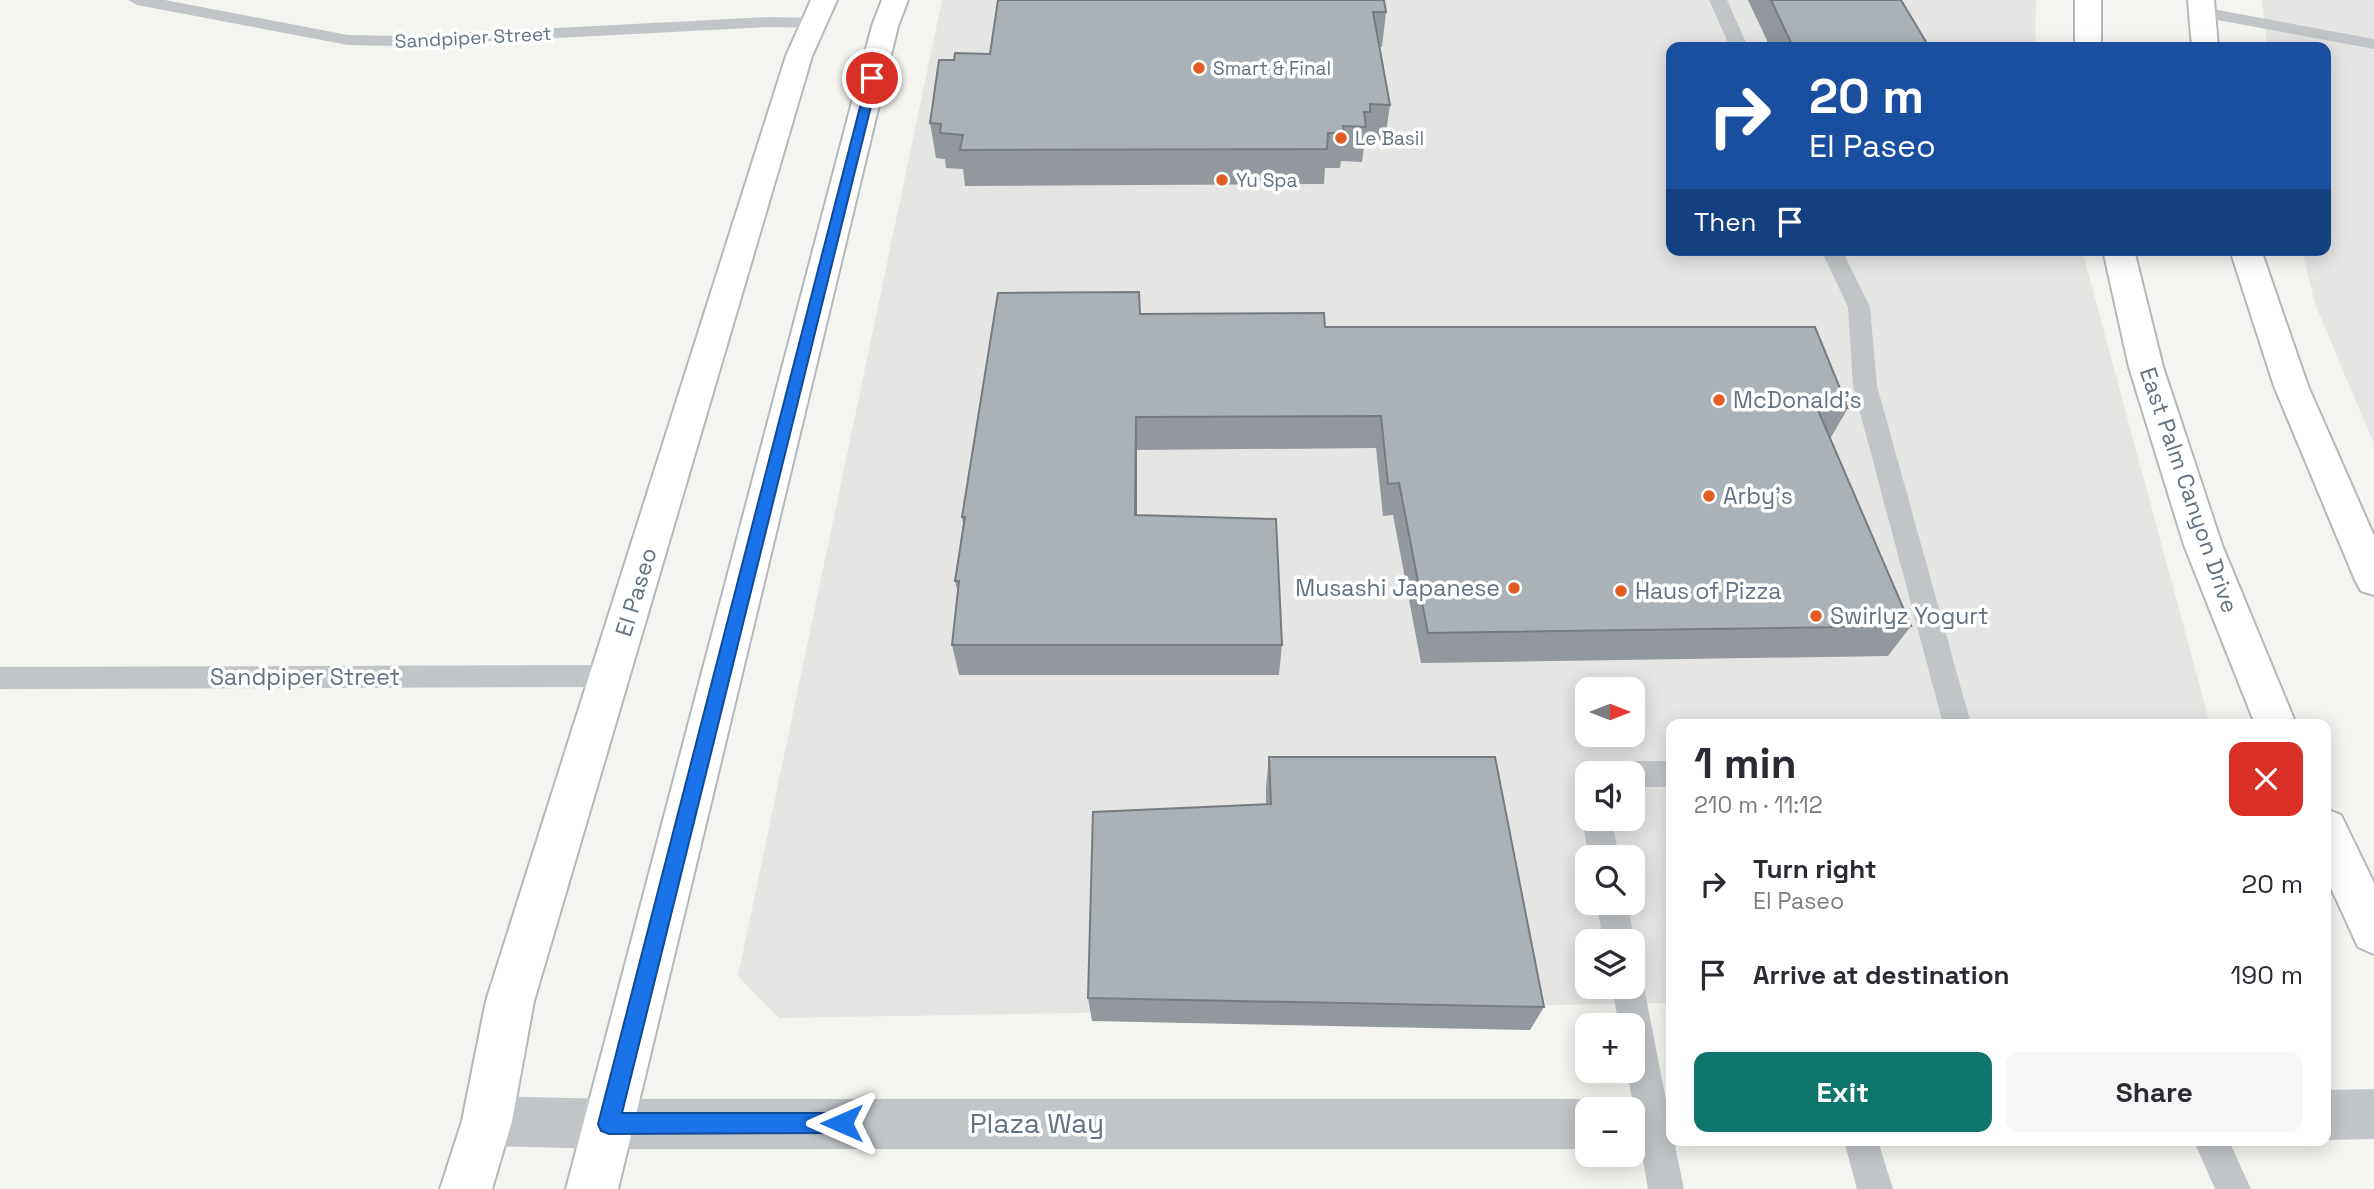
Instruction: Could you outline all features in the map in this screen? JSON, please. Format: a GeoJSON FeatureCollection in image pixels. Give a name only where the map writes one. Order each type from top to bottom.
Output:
{"type":"FeatureCollection","features":[{"type":"Feature","properties":{"kind":"street"},"geometry":{"type":"LineString","coordinates":[[592,1189],[882,39],[895,0]]}},
{"type":"Feature","properties":{"kind":"street"},"geometry":{"type":"LineString","coordinates":[[2088,0],[2088,42]]}},
{"type":"Feature","properties":{"kind":"street"},"geometry":{"type":"LineString","coordinates":[[2201,6],[2205,42]]}},
{"type":"Feature","properties":{"kind":"street","name":"El Paseo"},"geometry":{"type":"LineString","coordinates":[[466,1189],[487,1121],[510,1000],[799,56],[818,12]]}},
{"type":"Feature","properties":{"kind":"street","name":"East Palm Canyon Drive"},"geometry":{"type":"LineString","coordinates":[[2119,256],[2146,367],[2203,545],[2274,719]]}},
{"type":"Feature","properties":{"kind":"street"},"geometry":{"type":"LineString","coordinates":[[2247,256],[2291,386],[2374,580]]}},
{"type":"Feature","properties":{"kind":"street"},"geometry":{"type":"LineString","coordinates":[[2331,840],[2374,932]]}},
{"type":"Feature","properties":{"kind":"street"},"geometry":{"type":"LineString","coordinates":[[2331,1115],[2374,1114]]}},
{"type":"Feature","properties":{"kind":"street","name":"Plaza Way"},"geometry":{"type":"LineString","coordinates":[[487,1121],[609,1124],[1575,1124]]}},
{"type":"Feature","properties":{"kind":"lane","name":"Sandpiper Street"},"geometry":{"type":"LineString","coordinates":[[137,0],[348,40],[398,41],[770,22],[818,12]]}},
{"type":"Feature","properties":{"kind":"lane"},"geometry":{"type":"LineString","coordinates":[[1718,0],[1737,42]]}},
{"type":"Feature","properties":{"kind":"lane"},"geometry":{"type":"LineString","coordinates":[[2201,6],[2374,44]]}},
{"type":"Feature","properties":{"kind":"lane"},"geometry":{"type":"LineString","coordinates":[[1835,256],[1859,307],[1865,386],[1956,719]]}},
{"type":"Feature","properties":{"kind":"lane","name":"Sandpiper Street"},"geometry":{"type":"LineString","coordinates":[[0,678],[610,676]]}},
{"type":"Feature","properties":{"kind":"lane"},"geometry":{"type":"LineString","coordinates":[[1645,774],[1666,774]]}},
{"type":"Feature","properties":{"kind":"lane"},"geometry":{"type":"LineString","coordinates":[[1630,999],[1652,1123],[1667,1189]]}},
{"type":"Feature","properties":{"kind":"lane"},"geometry":{"type":"LineString","coordinates":[[1862,1146],[1875,1189]]}},
{"type":"Feature","properties":{"kind":"lane"},"geometry":{"type":"LineString","coordinates":[[2213,1146],[2233,1189]]}},
{"type":"Feature","properties":{"kind":"shaded area"},"geometry":{"type":"Polygon","coordinates":[[[942,0],[2036,0],[2035,42],[1666,42],[1666,256],[2084,256],[2209,719],[1666,719],[1666,1003],[779,1018],[738,976],[942,0]]]}},
{"type":"Feature","properties":{"kind":"shaded area"},"geometry":{"type":"Polygon","coordinates":[[[2262,0],[2374,0],[2374,444],[2315,304],[2303,256],[2331,256],[2331,42],[2266,42],[2262,0]]]}},
{"type":"Feature","properties":{"kind":"building"},"geometry":{"type":"Polygon","coordinates":[[[998,0],[1384,0],[1386,12],[1373,12],[1390,105],[1370,104],[1370,112],[1364,112],[1366,127],[1343,126],[1344,133],[1328,133],[1327,149],[960,150],[963,135],[940,133],[941,124],[930,123],[939,60],[954,60],[955,53],[990,54],[998,0]]]}},
{"type":"Feature","properties":{"kind":"building"},"geometry":{"type":"Polygon","coordinates":[[[1771,0],[1901,0],[1926,42],[1791,42],[1771,0]]]}},
{"type":"Feature","properties":{"kind":"building"},"geometry":{"type":"Polygon","coordinates":[[[1139,292],[1140,314],[1324,313],[1325,327],[1815,327],[1848,408],[1817,408],[1911,626],[1428,633],[1399,483],[1388,484],[1381,416],[1136,417],[1135,515],[1276,519],[1282,645],[952,645],[959,581],[955,581],[965,517],[962,517],[998,293],[1139,292]]]}},
{"type":"Feature","properties":{"kind":"building"},"geometry":{"type":"Polygon","coordinates":[[[1269,757],[1495,757],[1544,1007],[1088,998],[1093,812],[1271,804],[1269,757]]]}},
{"type":"Feature","properties":{"kind":"place","name":"Smart & Final"},"geometry":{"type":"Point","coordinates":[1199,68]}},
{"type":"Feature","properties":{"kind":"place","name":"Le Basil"},"geometry":{"type":"Point","coordinates":[1341,138]}},
{"type":"Feature","properties":{"kind":"place","name":"Yu Spa"},"geometry":{"type":"Point","coordinates":[1222,180]}},
{"type":"Feature","properties":{"kind":"place","name":"McDonald's"},"geometry":{"type":"Point","coordinates":[1719,400]}},
{"type":"Feature","properties":{"kind":"place","name":"Arby's"},"geometry":{"type":"Point","coordinates":[1709,496]}},
{"type":"Feature","properties":{"kind":"place","name":"Musashi Japanese"},"geometry":{"type":"Point","coordinates":[1514,588]}},
{"type":"Feature","properties":{"kind":"place","name":"Haus of Pizza"},"geometry":{"type":"Point","coordinates":[1621,591]}},
{"type":"Feature","properties":{"kind":"place","name":"Swirlyz Yogurt"},"geometry":{"type":"Point","coordinates":[1816,616]}},
{"type":"Feature","properties":{"kind":"route"},"geometry":{"type":"LineString","coordinates":[[842,1123],[609,1124],[872,78]]}}]}
